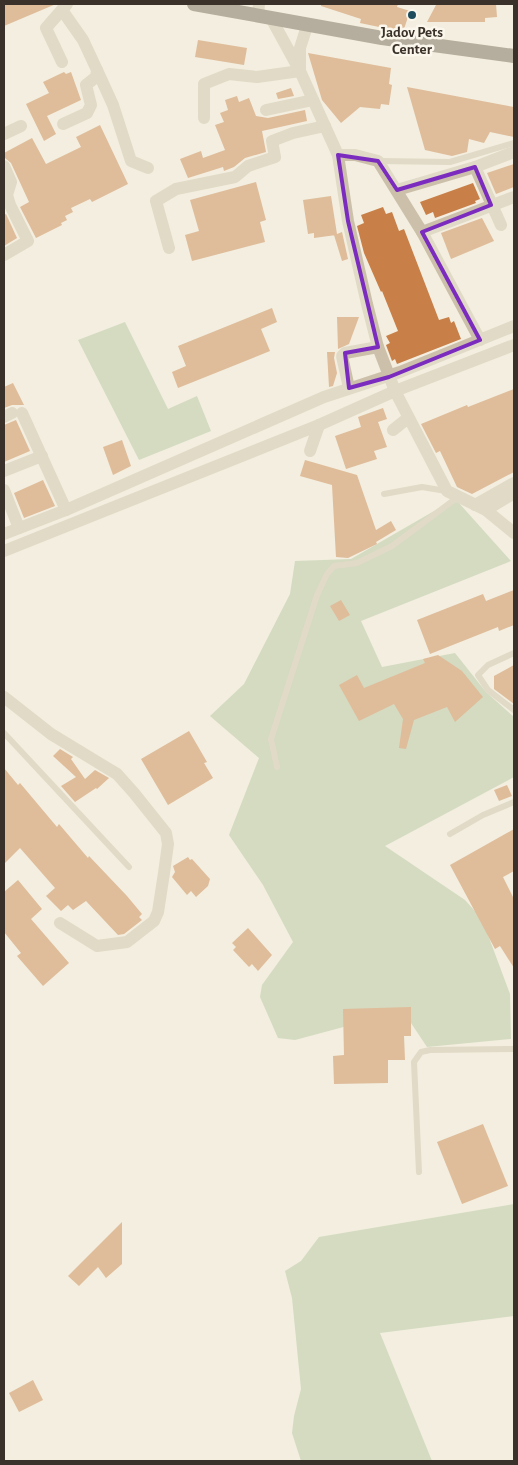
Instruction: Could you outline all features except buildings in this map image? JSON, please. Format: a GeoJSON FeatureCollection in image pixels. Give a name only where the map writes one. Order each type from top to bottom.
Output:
{"type":"FeatureCollection","features":[{"type":"Feature","properties":{"kind":"highway"},"geometry":{"type":"LineString","coordinates":[[194,4],[263,13],[307,26],[514,56]]}},
{"type":"Feature","properties":{"kind":"street"},"geometry":{"type":"LineString","coordinates":[[62,62],[46,28],[65,7],[93,57],[113,105],[131,161],[148,168]]}},
{"type":"Feature","properties":{"kind":"street"},"geometry":{"type":"LineString","coordinates":[[263,13],[300,71],[338,155],[348,221],[378,347],[408,418],[452,494],[480,508],[513,529]]}},
{"type":"Feature","properties":{"kind":"street"},"geometry":{"type":"LineString","coordinates":[[300,71],[300,48],[307,26]]}},
{"type":"Feature","properties":{"kind":"street"},"geometry":{"type":"LineString","coordinates":[[62,124],[87,113],[91,105],[86,85],[96,77],[97,70]]}},
{"type":"Feature","properties":{"kind":"street"},"geometry":{"type":"LineString","coordinates":[[204,118],[204,84],[229,74],[257,77],[300,71]]}},
{"type":"Feature","properties":{"kind":"street"},"geometry":{"type":"LineString","coordinates":[[266,110],[313,100]]}},
{"type":"Feature","properties":{"kind":"street"},"geometry":{"type":"LineString","coordinates":[[4,134],[21,126]]}},
{"type":"Feature","properties":{"kind":"street"},"geometry":{"type":"LineString","coordinates":[[169,248],[156,201],[176,190],[235,177],[248,166],[275,157],[272,141],[293,133],[325,126]]}},
{"type":"Feature","properties":{"kind":"street"},"geometry":{"type":"LineString","coordinates":[[397,190],[475,167],[514,152]]}},
{"type":"Feature","properties":{"kind":"street"},"geometry":{"type":"LineString","coordinates":[[338,155],[355,155],[378,161],[422,232],[480,340]]}},
{"type":"Feature","properties":{"kind":"street"},"geometry":{"type":"LineString","coordinates":[[4,166],[10,205],[28,241],[4,256]]}},
{"type":"Feature","properties":{"kind":"street"},"geometry":{"type":"LineString","coordinates":[[475,167],[501,225]]}},
{"type":"Feature","properties":{"kind":"street"},"geometry":{"type":"LineString","coordinates":[[422,232],[514,197]]}},
{"type":"Feature","properties":{"kind":"street"},"geometry":{"type":"LineString","coordinates":[[4,534],[66,510],[349,388],[389,376],[514,326]]}},
{"type":"Feature","properties":{"kind":"street"},"geometry":{"type":"LineString","coordinates":[[4,551],[319,425],[395,391],[514,345]]}},
{"type":"Feature","properties":{"kind":"street"},"geometry":{"type":"LineString","coordinates":[[349,388],[342,356],[345,353],[378,347]]}},
{"type":"Feature","properties":{"kind":"street"},"geometry":{"type":"LineString","coordinates":[[13,414],[42,456],[66,510]]}},
{"type":"Feature","properties":{"kind":"street"},"geometry":{"type":"LineString","coordinates":[[393,430],[408,418]]}},
{"type":"Feature","properties":{"kind":"street"},"geometry":{"type":"LineString","coordinates":[[310,451],[319,425]]}},
{"type":"Feature","properties":{"kind":"street"},"geometry":{"type":"LineString","coordinates":[[4,470],[42,456]]}},
{"type":"Feature","properties":{"kind":"street"},"geometry":{"type":"LineString","coordinates":[[480,508],[514,483]]}},
{"type":"Feature","properties":{"kind":"street"},"geometry":{"type":"LineString","coordinates":[[4,490],[19,528]]}},
{"type":"Feature","properties":{"kind":"street"},"geometry":{"type":"LineString","coordinates":[[480,508],[514,493]]}},
{"type":"Feature","properties":{"kind":"street"},"geometry":{"type":"LineString","coordinates":[[4,697],[50,734],[117,774],[134,792],[166,833],[168,844],[158,912],[154,921],[127,942],[97,946],[60,923]]}},
{"type":"Feature","properties":{"kind":"lane"},"geometry":{"type":"LineString","coordinates":[[378,161],[450,162],[514,143]]}},
{"type":"Feature","properties":{"kind":"lane"},"geometry":{"type":"LineString","coordinates":[[384,494],[422,487],[452,494]]}},
{"type":"Feature","properties":{"kind":"lane"},"geometry":{"type":"LineString","coordinates":[[277,767],[271,739],[317,594],[327,574],[334,566],[357,563],[392,546],[452,494]]}},
{"type":"Feature","properties":{"kind":"lane"},"geometry":{"type":"LineString","coordinates":[[514,653],[488,665],[478,675],[488,690],[514,710]]}},
{"type":"Feature","properties":{"kind":"lane"},"geometry":{"type":"LineString","coordinates":[[4,733],[128,867]]}},
{"type":"Feature","properties":{"kind":"lane"},"geometry":{"type":"LineString","coordinates":[[450,834],[484,815],[514,802]]}},
{"type":"Feature","properties":{"kind":"lane"},"geometry":{"type":"LineString","coordinates":[[419,1172],[414,1062],[421,1052],[430,1050],[514,1049]]}},
{"type":"Feature","properties":{"kind":"highlighted area"},"geometry":{"type":"Polygon","coordinates":[[[338,155],[378,161],[397,190],[475,167],[491,205],[422,232],[480,340],[389,377],[349,388],[345,353],[378,347],[348,221],[338,155]]]}},
{"type":"Feature","properties":{"kind":"green space"},"geometry":{"type":"Polygon","coordinates":[[[125,322],[168,409],[197,396],[211,431],[139,460],[78,340],[125,322]]]}},
{"type":"Feature","properties":{"kind":"green space"},"geometry":{"type":"Polygon","coordinates":[[[458,502],[511,561],[361,621],[382,667],[455,653],[486,692],[514,717],[514,777],[385,846],[465,900],[482,919],[510,994],[511,1039],[427,1047],[403,1011],[295,1040],[278,1038],[260,997],[262,985],[293,942],[263,885],[229,835],[259,758],[210,716],[244,684],[290,594],[295,561],[351,559],[448,503],[458,502]]]}},
{"type":"Feature","properties":{"kind":"green space"},"geometry":{"type":"Polygon","coordinates":[[[514,1204],[514,1316],[380,1333],[432,1461],[301,1461],[292,1433],[301,1389],[292,1298],[285,1271],[301,1261],[319,1237],[514,1204]]]}},
{"type":"Feature","properties":{"kind":"place","name":"Jadov Pets Center"},"geometry":{"type":"Point","coordinates":[412,15]}}]}
